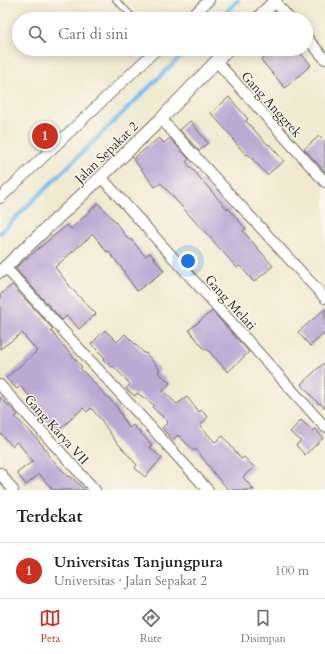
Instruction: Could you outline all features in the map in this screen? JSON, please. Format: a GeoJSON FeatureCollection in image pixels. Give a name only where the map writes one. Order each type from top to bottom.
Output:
{"type":"FeatureCollection","features":[{"type":"Feature","properties":{"kind":"street"},"geometry":{"type":"LineString","coordinates":[[196,12],[209,0]]}},
{"type":"Feature","properties":{"kind":"street"},"geometry":{"type":"LineString","coordinates":[[265,12],[276,1],[285,12]]}},
{"type":"Feature","properties":{"kind":"street"},"geometry":{"type":"LineString","coordinates":[[313,45],[325,59]]}},
{"type":"Feature","properties":{"kind":"street"},"geometry":{"type":"LineString","coordinates":[[0,198],[150,56]]}},
{"type":"Feature","properties":{"kind":"street","name":"Jalan Sepakat 2"},"geometry":{"type":"LineString","coordinates":[[3,269],[161,119],[221,56]]}},
{"type":"Feature","properties":{"kind":"street","name":"Gang Anggrek"},"geometry":{"type":"LineString","coordinates":[[216,61],[325,182]]}},
{"type":"Feature","properties":{"kind":"street"},"geometry":{"type":"LineString","coordinates":[[161,119],[325,298]]}},
{"type":"Feature","properties":{"kind":"street","name":"Gang Melati"},"geometry":{"type":"LineString","coordinates":[[101,177],[325,427]]}},
{"type":"Feature","properties":{"kind":"street"},"geometry":{"type":"LineString","coordinates":[[3,269],[208,490]]}},
{"type":"Feature","properties":{"kind":"street","name":"Gang Karya VII"},"geometry":{"type":"LineString","coordinates":[[0,385],[95,490]]}},
{"type":"Feature","properties":{"kind":"street"},"geometry":{"type":"LineString","coordinates":[[0,473],[13,490]]}},
{"type":"Feature","properties":{"kind":"lane"},"geometry":{"type":"LineString","coordinates":[[116,0],[128,12]]}},
{"type":"Feature","properties":{"kind":"building"},"geometry":{"type":"Polygon","coordinates":[[[265,56],[303,56],[311,65],[285,88],[261,60],[265,56]]]}},
{"type":"Feature","properties":{"kind":"building"},"geometry":{"type":"Polygon","coordinates":[[[229,97],[248,119],[246,121],[284,161],[267,175],[248,154],[246,155],[211,113],[229,97]]]}},
{"type":"Feature","properties":{"kind":"building"},"geometry":{"type":"Polygon","coordinates":[[[190,121],[208,143],[199,151],[180,130],[190,121]]]}},
{"type":"Feature","properties":{"kind":"building"},"geometry":{"type":"Polygon","coordinates":[[[319,136],[325,142],[325,172],[304,149],[319,136]]]}},
{"type":"Feature","properties":{"kind":"building"},"geometry":{"type":"Polygon","coordinates":[[[159,138],[164,143],[170,138],[189,159],[186,162],[246,229],[243,231],[273,266],[254,282],[240,266],[237,268],[161,183],[155,187],[133,159],[159,138]]]}},
{"type":"Feature","properties":{"kind":"building"},"geometry":{"type":"Polygon","coordinates":[[[98,203],[113,219],[129,240],[131,239],[145,256],[150,253],[164,271],[137,291],[124,273],[125,272],[93,234],[55,267],[72,289],[96,314],[79,329],[67,316],[62,320],[15,268],[67,225],[71,229],[98,203]]]}},
{"type":"Feature","properties":{"kind":"building"},"geometry":{"type":"Polygon","coordinates":[[[12,285],[53,329],[51,331],[82,367],[80,368],[116,406],[129,428],[133,425],[152,445],[149,447],[162,458],[145,477],[135,468],[137,465],[114,439],[91,408],[87,412],[83,408],[57,432],[33,406],[36,403],[20,386],[17,389],[6,378],[37,351],[22,333],[0,349],[0,295],[12,285]]]}},
{"type":"Feature","properties":{"kind":"building"},"geometry":{"type":"Polygon","coordinates":[[[325,309],[325,333],[310,346],[298,332],[325,309]]]}},
{"type":"Feature","properties":{"kind":"building"},"geometry":{"type":"Polygon","coordinates":[[[212,311],[249,352],[228,372],[207,349],[205,350],[189,330],[212,311]]]}},
{"type":"Feature","properties":{"kind":"building"},"geometry":{"type":"Polygon","coordinates":[[[105,330],[117,342],[125,334],[145,354],[146,353],[160,370],[158,372],[170,383],[163,391],[177,404],[187,397],[199,412],[201,410],[208,417],[200,426],[215,442],[223,436],[241,459],[244,457],[254,467],[243,477],[254,490],[229,490],[216,476],[196,449],[194,451],[178,435],[173,440],[162,428],[168,422],[152,407],[154,405],[137,393],[135,396],[126,389],[130,384],[113,366],[112,367],[103,360],[105,358],[91,344],[105,330]]]}},
{"type":"Feature","properties":{"kind":"building"},"geometry":{"type":"Polygon","coordinates":[[[325,362],[325,408],[320,403],[319,404],[301,384],[325,362]]]}},
{"type":"Feature","properties":{"kind":"building"},"geometry":{"type":"Polygon","coordinates":[[[0,397],[18,415],[15,417],[33,434],[48,452],[47,454],[69,477],[70,476],[85,490],[53,490],[39,474],[26,485],[17,473],[33,461],[17,442],[12,446],[0,433],[0,397]]]}},
{"type":"Feature","properties":{"kind":"building"},"geometry":{"type":"Polygon","coordinates":[[[301,420],[313,431],[315,428],[323,438],[305,455],[296,445],[301,441],[290,432],[301,420]]]}},
{"type":"Feature","properties":{"kind":"waterway"},"geometry":{"type":"LineString","coordinates":[[226,12],[238,0]]}},
{"type":"Feature","properties":{"kind":"waterway"},"geometry":{"type":"LineString","coordinates":[[0,233],[181,56]]}},
{"type":"Feature","properties":{"kind":"place","name":"Universitas Tanjungpura"},"geometry":{"type":"Point","coordinates":[45,136]}}]}
